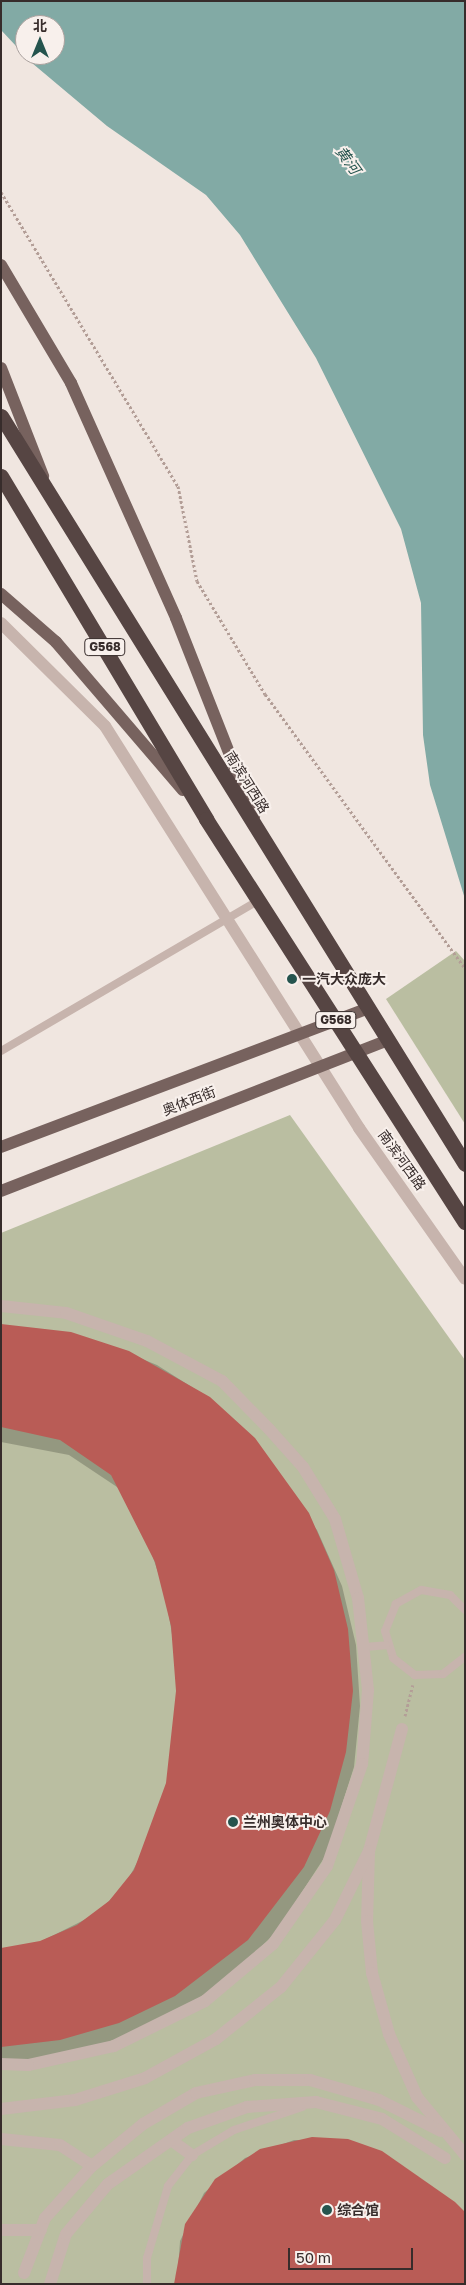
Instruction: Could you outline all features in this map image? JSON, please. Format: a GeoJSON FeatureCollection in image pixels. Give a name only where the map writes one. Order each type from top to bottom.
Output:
{"type":"FeatureCollection","features":[{"type":"Feature","properties":{"kind":"highway","name":"南滨河西路"},"geometry":{"type":"LineString","coordinates":[[1,416],[465,1164]]}},
{"type":"Feature","properties":{"kind":"highway","name":"南滨河西路"},"geometry":{"type":"LineString","coordinates":[[1,476],[206,819],[465,1222]]}},
{"type":"Feature","properties":{"kind":"main road"},"geometry":{"type":"LineString","coordinates":[[1,265],[71,384],[176,618],[264,840]]}},
{"type":"Feature","properties":{"kind":"main road"},"geometry":{"type":"LineString","coordinates":[[1,368],[51,497]]}},
{"type":"Feature","properties":{"kind":"main road"},"geometry":{"type":"LineString","coordinates":[[1,594],[56,642],[206,819]]}},
{"type":"Feature","properties":{"kind":"main road","name":"奥体西街"},"geometry":{"type":"LineString","coordinates":[[1,1147],[300,1032],[368,1008]]}},
{"type":"Feature","properties":{"kind":"main road","name":"奥体西街"},"geometry":{"type":"LineString","coordinates":[[1,1191],[388,1040]]}},
{"type":"Feature","properties":{"kind":"street","name":"南滨河西路"},"geometry":{"type":"LineString","coordinates":[[1,623],[105,726],[320,1066],[465,1279]]}},
{"type":"Feature","properties":{"kind":"street"},"geometry":{"type":"LineString","coordinates":[[1,1306],[66,1313],[146,1341],[222,1381],[303,1467],[334,1519],[358,1598],[365,1647],[368,1690],[362,1764],[327,1866],[273,1944],[206,2001],[114,2046],[28,2065],[1,2064]]}},
{"type":"Feature","properties":{"kind":"street"},"geometry":{"type":"LineString","coordinates":[[1,2109],[75,2100],[145,2078],[216,2039],[282,1987],[335,1920],[369,1851],[402,1729]]}},
{"type":"Feature","properties":{"kind":"street"},"geometry":{"type":"LineString","coordinates":[[369,1851],[367,1921],[372,1973],[389,2034],[417,2097],[441,2131],[465,2155]]}},
{"type":"Feature","properties":{"kind":"street"},"geometry":{"type":"LineString","coordinates":[[24,2273],[45,2218],[92,2166],[143,2124],[196,2094],[255,2080],[310,2080],[379,2100],[441,2131]]}},
{"type":"Feature","properties":{"kind":"street"},"geometry":{"type":"LineString","coordinates":[[50,2284],[66,2234],[108,2184],[188,2128],[247,2107],[316,2102],[382,2119],[445,2158]]}},
{"type":"Feature","properties":{"kind":"street"},"geometry":{"type":"LineString","coordinates":[[1,2139],[60,2145],[92,2166]]}},
{"type":"Feature","properties":{"kind":"street"},"geometry":{"type":"LineString","coordinates":[[171,2140],[192,2155]]}},
{"type":"Feature","properties":{"kind":"street"},"geometry":{"type":"LineString","coordinates":[[1,2230],[41,2230]]}},
{"type":"Feature","properties":{"kind":"lane"},"geometry":{"type":"LineString","coordinates":[[1,1051],[259,900]]}},
{"type":"Feature","properties":{"kind":"lane"},"geometry":{"type":"LineString","coordinates":[[465,1610],[450,1595],[436,1590],[407,1595],[388,1617],[386,1646],[393,1658],[415,1675],[443,1674],[465,1657]]}},
{"type":"Feature","properties":{"kind":"lane"},"geometry":{"type":"LineString","coordinates":[[365,1647],[386,1646]]}},
{"type":"Feature","properties":{"kind":"lane"},"geometry":{"type":"LineString","coordinates":[[148,2284],[148,2258],[168,2186],[192,2155],[234,2130],[316,2102]]}},
{"type":"Feature","properties":{"kind":"path"},"geometry":{"type":"LineString","coordinates":[[1,192],[178,486],[197,581],[265,694],[465,968]]}},
{"type":"Feature","properties":{"kind":"path"},"geometry":{"type":"LineString","coordinates":[[402,1729],[415,1675]]}},
{"type":"Feature","properties":{"kind":"green space"},"geometry":{"type":"Polygon","coordinates":[[[456,951],[465,961],[465,1124],[386,999],[456,951]]]}},
{"type":"Feature","properties":{"kind":"green space","name":"兰州奥体中心"},"geometry":{"type":"Polygon","coordinates":[[[290,1115],[465,1360],[465,2284],[1,2284],[1,1233],[290,1115]]]}},
{"type":"Feature","properties":{"kind":"water","name":"黄河"},"geometry":{"type":"Polygon","coordinates":[[[1,1],[465,1],[465,899],[430,785],[423,735],[421,603],[401,529],[316,358],[240,235],[206,195],[107,126],[34,65],[65,65],[65,15],[15,15],[15,45],[1,30],[1,1]]]}},
{"type":"Feature","properties":{"kind":"building"},"geometry":{"type":"Polygon","coordinates":[[[1,1324],[71,1332],[129,1351],[210,1397],[255,1438],[309,1513],[334,1570],[348,1629],[353,1691],[346,1752],[330,1811],[304,1867],[248,1940],[175,1996],[119,2023],[60,2040],[1,2047],[1,1948],[40,1941],[77,1925],[109,1901],[134,1870],[166,1783],[176,1691],[171,1626],[155,1562],[111,1475],[60,1440],[1,1427],[1,1324]]]}},
{"type":"Feature","properties":{"kind":"building","name":"综合馆"},"geometry":{"type":"Polygon","coordinates":[[[312,2137],[348,2139],[382,2151],[455,2202],[465,2212],[465,2284],[174,2284],[185,2224],[215,2179],[260,2149],[312,2137]]]}},
{"type":"Feature","properties":{"kind":"place","name":"一汽大众庞大"},"geometry":{"type":"Point","coordinates":[292,979]}},
{"type":"Feature","properties":{"kind":"place","name":"兰州奥体中心"},"geometry":{"type":"Point","coordinates":[233,1822]}},
{"type":"Feature","properties":{"kind":"place","name":"综合馆"},"geometry":{"type":"Point","coordinates":[327,2210]}}]}
